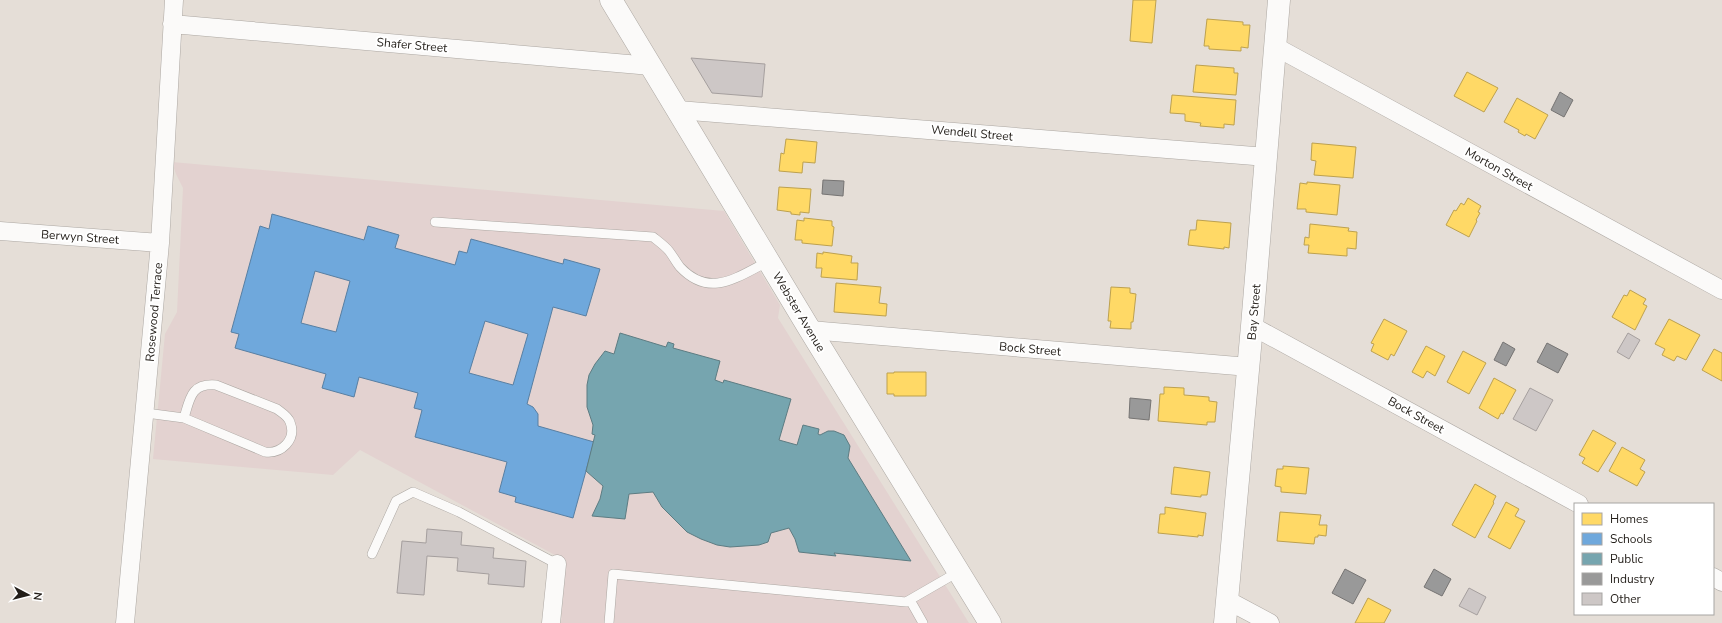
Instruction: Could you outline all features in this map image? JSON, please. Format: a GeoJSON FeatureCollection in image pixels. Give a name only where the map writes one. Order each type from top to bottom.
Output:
{"type":"FeatureCollection","features":[{"type":"Feature","properties":{"kind":"street","name":"Rosewood Terrace"},"geometry":{"type":"LineString","coordinates":[[125,623],[146,413],[160,243],[174,0]]}},
{"type":"Feature","properties":{"kind":"street","name":"Webster Avenue"},"geometry":{"type":"LineString","coordinates":[[611,0],[810,330],[990,623]]}},
{"type":"Feature","properties":{"kind":"street","name":"Bay Street"},"geometry":{"type":"LineString","coordinates":[[1225,623],[1249,367],[1279,0]]}},
{"type":"Feature","properties":{"kind":"street","name":"Shafer Street"},"geometry":{"type":"LineString","coordinates":[[172,24],[651,66]]}},
{"type":"Feature","properties":{"kind":"street","name":"Morton Street"},"geometry":{"type":"LineString","coordinates":[[1276,47],[1722,290]]}},
{"type":"Feature","properties":{"kind":"street","name":"Wendell Street"},"geometry":{"type":"LineString","coordinates":[[678,110],[1267,157]]}},
{"type":"Feature","properties":{"kind":"street","name":"Berwyn Street"},"geometry":{"type":"LineString","coordinates":[[0,231],[160,243]]}},
{"type":"Feature","properties":{"kind":"street","name":"Bock Street"},"geometry":{"type":"LineString","coordinates":[[1252,326],[1577,503]]}},
{"type":"Feature","properties":{"kind":"street","name":"Bock Street"},"geometry":{"type":"LineString","coordinates":[[810,330],[1249,367]]}},
{"type":"Feature","properties":{"kind":"street"},"geometry":{"type":"LineString","coordinates":[[551,623],[557,564]]}},
{"type":"Feature","properties":{"kind":"street"},"geometry":{"type":"LineString","coordinates":[[1227,600],[1270,623]]}},
{"type":"Feature","properties":{"kind":"lane"},"geometry":{"type":"LineString","coordinates":[[435,222],[653,237],[669,250],[688,275],[698,281],[713,285],[734,278],[769,261]]}},
{"type":"Feature","properties":{"kind":"lane"},"geometry":{"type":"LineString","coordinates":[[146,413],[184,418],[265,452],[274,453],[286,446],[290,439],[292,430],[290,422],[285,414],[277,409],[216,384],[206,384],[197,387],[191,394],[184,418]]}},
{"type":"Feature","properties":{"kind":"lane"},"geometry":{"type":"LineString","coordinates":[[372,554],[396,501],[413,492],[459,512],[557,564]]}},
{"type":"Feature","properties":{"kind":"lane"},"geometry":{"type":"LineString","coordinates":[[608,623],[613,574],[906,602],[958,572]]}},
{"type":"Feature","properties":{"kind":"lane"},"geometry":{"type":"LineString","coordinates":[[910,600],[923,623]]}},
{"type":"Feature","properties":{"kind":"shaded area"},"geometry":{"type":"Polygon","coordinates":[[[172,162],[724,211],[780,305],[778,318],[969,623],[561,623],[566,561],[360,450],[333,475],[153,459],[165,334],[177,312],[183,188],[172,162]]]}},
{"type":"Feature","properties":{"kind":"building: Homes"},"geometry":{"type":"Polygon","coordinates":[[[1133,0],[1156,0],[1152,43],[1130,41],[1133,0]]]}},
{"type":"Feature","properties":{"kind":"building: Homes"},"geometry":{"type":"Polygon","coordinates":[[[1207,19],[1243,22],[1243,25],[1250,25],[1248,48],[1241,47],[1241,51],[1209,49],[1209,46],[1204,46],[1207,19]]]}},
{"type":"Feature","properties":{"kind":"building: Homes"},"geometry":{"type":"Polygon","coordinates":[[[1196,65],[1234,68],[1234,73],[1238,73],[1236,95],[1193,92],[1196,65]]]}},
{"type":"Feature","properties":{"kind":"building: Homes"},"geometry":{"type":"Polygon","coordinates":[[[1467,72],[1498,88],[1484,112],[1454,96],[1467,72]]]}},
{"type":"Feature","properties":{"kind":"building: Homes"},"geometry":{"type":"Polygon","coordinates":[[[1172,95],[1236,100],[1234,125],[1224,124],[1224,128],[1200,126],[1201,123],[1185,121],[1185,114],[1170,113],[1172,95]]]}},
{"type":"Feature","properties":{"kind":"building: Homes"},"geometry":{"type":"Polygon","coordinates":[[[1517,98],[1548,115],[1535,139],[1526,134],[1525,136],[1518,132],[1519,130],[1504,122],[1517,98]]]}},
{"type":"Feature","properties":{"kind":"building: Homes"},"geometry":{"type":"Polygon","coordinates":[[[786,139],[817,142],[815,163],[803,162],[802,173],[779,171],[781,153],[784,154],[786,139]]]}},
{"type":"Feature","properties":{"kind":"building: Homes"},"geometry":{"type":"Polygon","coordinates":[[[1312,143],[1356,147],[1353,178],[1314,175],[1316,161],[1311,160],[1312,143]]]}},
{"type":"Feature","properties":{"kind":"building: Homes"},"geometry":{"type":"Polygon","coordinates":[[[1307,182],[1340,185],[1337,215],[1306,212],[1306,209],[1297,209],[1300,183],[1307,184],[1307,182]]]}},
{"type":"Feature","properties":{"kind":"building: Homes"},"geometry":{"type":"Polygon","coordinates":[[[779,187],[811,189],[809,213],[800,212],[800,215],[777,210],[779,187]]]}},
{"type":"Feature","properties":{"kind":"building: Homes"},"geometry":{"type":"Polygon","coordinates":[[[1468,198],[1481,206],[1478,212],[1480,213],[1476,220],[1477,221],[1469,237],[1446,225],[1454,210],[1456,211],[1461,203],[1464,205],[1468,198]]]}},
{"type":"Feature","properties":{"kind":"building: Homes"},"geometry":{"type":"Polygon","coordinates":[[[804,218],[832,221],[832,226],[834,227],[832,246],[802,243],[802,240],[795,240],[797,220],[804,221],[804,218]]]}},
{"type":"Feature","properties":{"kind":"building: Homes"},"geometry":{"type":"Polygon","coordinates":[[[1197,220],[1231,223],[1229,248],[1224,247],[1224,249],[1188,245],[1190,230],[1196,230],[1197,220]]]}},
{"type":"Feature","properties":{"kind":"building: Homes"},"geometry":{"type":"Polygon","coordinates":[[[1310,224],[1349,228],[1348,231],[1357,232],[1356,249],[1347,248],[1347,256],[1308,253],[1309,245],[1304,245],[1305,237],[1309,238],[1310,224]]]}},
{"type":"Feature","properties":{"kind":"building: Homes"},"geometry":{"type":"Polygon","coordinates":[[[823,252],[852,256],[851,263],[858,263],[857,280],[821,277],[822,268],[816,268],[817,253],[823,254],[823,252]]]}},
{"type":"Feature","properties":{"kind":"building: Homes"},"geometry":{"type":"Polygon","coordinates":[[[836,283],[881,287],[879,303],[887,304],[886,316],[834,312],[836,283]]]}},
{"type":"Feature","properties":{"kind":"building: Homes"},"geometry":{"type":"Polygon","coordinates":[[[1111,287],[1130,288],[1130,293],[1136,294],[1131,329],[1110,328],[1111,321],[1108,321],[1111,287]]]}},
{"type":"Feature","properties":{"kind":"building: Homes"},"geometry":{"type":"Polygon","coordinates":[[[1630,290],[1646,299],[1643,304],[1647,306],[1635,330],[1612,317],[1624,295],[1627,296],[1630,290]]]}},
{"type":"Feature","properties":{"kind":"building: Homes"},"geometry":{"type":"Polygon","coordinates":[[[1384,319],[1407,331],[1394,356],[1391,354],[1388,360],[1371,351],[1374,344],[1371,343],[1384,319]]]}},
{"type":"Feature","properties":{"kind":"building: Homes"},"geometry":{"type":"Polygon","coordinates":[[[1669,319],[1700,335],[1686,360],[1677,356],[1674,361],[1662,355],[1665,349],[1655,344],[1669,319]]]}},
{"type":"Feature","properties":{"kind":"building: Homes"},"geometry":{"type":"Polygon","coordinates":[[[1426,346],[1445,356],[1435,376],[1427,371],[1423,378],[1412,372],[1426,346]]]}},
{"type":"Feature","properties":{"kind":"building: Homes"},"geometry":{"type":"Polygon","coordinates":[[[1714,349],[1722,353],[1722,381],[1702,370],[1714,349]]]}},
{"type":"Feature","properties":{"kind":"building: Homes"},"geometry":{"type":"Polygon","coordinates":[[[1463,351],[1486,363],[1469,394],[1447,382],[1463,351]]]}},
{"type":"Feature","properties":{"kind":"building: Homes"},"geometry":{"type":"Polygon","coordinates":[[[926,372],[926,396],[894,396],[894,394],[887,394],[887,373],[926,372]]]}},
{"type":"Feature","properties":{"kind":"building: Homes"},"geometry":{"type":"Polygon","coordinates":[[[1494,378],[1516,390],[1503,414],[1501,413],[1498,419],[1479,408],[1494,378]]]}},
{"type":"Feature","properties":{"kind":"building: Homes"},"geometry":{"type":"Polygon","coordinates":[[[1164,387],[1184,388],[1184,395],[1209,397],[1209,401],[1217,402],[1215,422],[1207,422],[1207,425],[1158,421],[1160,394],[1164,394],[1164,387]]]}},
{"type":"Feature","properties":{"kind":"building: Homes"},"geometry":{"type":"Polygon","coordinates":[[[1593,430],[1616,443],[1598,472],[1582,463],[1585,458],[1579,455],[1593,430]]]}},
{"type":"Feature","properties":{"kind":"building: Homes"},"geometry":{"type":"Polygon","coordinates":[[[1622,447],[1645,460],[1640,469],[1645,472],[1637,486],[1609,471],[1622,447]]]}},
{"type":"Feature","properties":{"kind":"building: Homes"},"geometry":{"type":"Polygon","coordinates":[[[1283,466],[1309,468],[1306,494],[1281,492],[1281,487],[1275,486],[1277,469],[1283,469],[1283,466]]]}},
{"type":"Feature","properties":{"kind":"building: Homes"},"geometry":{"type":"Polygon","coordinates":[[[1174,467],[1210,472],[1207,495],[1201,495],[1201,497],[1171,494],[1174,467]]]}},
{"type":"Feature","properties":{"kind":"building: Homes"},"geometry":{"type":"Polygon","coordinates":[[[1475,484],[1496,496],[1493,502],[1494,503],[1475,538],[1452,525],[1475,484]]]}},
{"type":"Feature","properties":{"kind":"building: Homes"},"geometry":{"type":"Polygon","coordinates":[[[1506,502],[1519,509],[1515,516],[1525,521],[1510,549],[1488,537],[1506,502]]]}},
{"type":"Feature","properties":{"kind":"building: Homes"},"geometry":{"type":"Polygon","coordinates":[[[1165,507],[1206,513],[1203,536],[1198,535],[1198,537],[1158,533],[1160,514],[1165,514],[1165,507]]]}},
{"type":"Feature","properties":{"kind":"building: Homes"},"geometry":{"type":"Polygon","coordinates":[[[1280,512],[1321,515],[1319,525],[1327,525],[1326,536],[1318,535],[1318,537],[1315,537],[1314,544],[1277,541],[1280,512]]]}},
{"type":"Feature","properties":{"kind":"building: Homes"},"geometry":{"type":"Polygon","coordinates":[[[1368,598],[1391,610],[1384,623],[1355,623],[1368,598]]]}},
{"type":"Feature","properties":{"kind":"building: Schools"},"geometry":{"type":"Polygon","coordinates":[[[272,214],[364,240],[368,226],[399,235],[395,248],[455,265],[459,251],[467,253],[471,239],[563,264],[564,259],[600,269],[586,316],[553,307],[527,404],[533,407],[538,414],[538,426],[594,442],[573,518],[515,502],[516,497],[499,492],[507,462],[415,437],[422,410],[414,408],[418,393],[359,377],[354,397],[322,388],[326,374],[235,348],[239,334],[231,332],[260,226],[269,229],[272,214]],[[315,271],[301,323],[336,332],[350,281],[315,271]],[[485,321],[469,373],[513,385],[528,334],[485,321]]]}},
{"type":"Feature","properties":{"kind":"building: Public"},"geometry":{"type":"Polygon","coordinates":[[[620,333],[666,347],[668,342],[674,344],[673,348],[720,361],[715,380],[723,383],[724,380],[791,399],[779,440],[797,445],[803,425],[819,429],[818,434],[820,435],[828,431],[834,431],[844,435],[850,446],[848,458],[911,561],[834,553],[836,556],[799,552],[795,539],[789,528],[771,533],[768,542],[759,545],[730,547],[717,545],[687,532],[662,507],[653,492],[629,494],[625,519],[592,516],[600,499],[603,486],[586,471],[595,435],[592,434],[593,425],[587,407],[587,385],[589,375],[605,351],[614,354],[620,333]]]}},
{"type":"Feature","properties":{"kind":"building: Industry"},"geometry":{"type":"Polygon","coordinates":[[[1560,92],[1573,100],[1564,117],[1551,110],[1560,92]]]}},
{"type":"Feature","properties":{"kind":"building: Industry"},"geometry":{"type":"Polygon","coordinates":[[[823,180],[844,181],[843,196],[822,194],[823,180]]]}},
{"type":"Feature","properties":{"kind":"building: Industry"},"geometry":{"type":"Polygon","coordinates":[[[1503,342],[1515,349],[1506,366],[1494,360],[1503,342]]]}},
{"type":"Feature","properties":{"kind":"building: Industry"},"geometry":{"type":"Polygon","coordinates":[[[1547,343],[1568,354],[1558,373],[1537,362],[1547,343]]]}},
{"type":"Feature","properties":{"kind":"building: Industry"},"geometry":{"type":"Polygon","coordinates":[[[1130,398],[1151,400],[1149,420],[1129,418],[1130,398]]]}},
{"type":"Feature","properties":{"kind":"building: Industry"},"geometry":{"type":"Polygon","coordinates":[[[1345,569],[1366,580],[1353,604],[1332,593],[1345,569]]]}},
{"type":"Feature","properties":{"kind":"building: Industry"},"geometry":{"type":"Polygon","coordinates":[[[1434,569],[1451,579],[1442,596],[1424,587],[1434,569]]]}},
{"type":"Feature","properties":{"kind":"building: Other"},"geometry":{"type":"Polygon","coordinates":[[[691,58],[765,64],[762,97],[712,93],[691,58]]]}},
{"type":"Feature","properties":{"kind":"building: Other"},"geometry":{"type":"Polygon","coordinates":[[[1628,333],[1640,340],[1629,359],[1617,352],[1628,333]]]}},
{"type":"Feature","properties":{"kind":"building: Other"},"geometry":{"type":"Polygon","coordinates":[[[1530,388],[1553,400],[1536,431],[1513,419],[1530,388]]]}},
{"type":"Feature","properties":{"kind":"building: Other"},"geometry":{"type":"Polygon","coordinates":[[[427,529],[462,532],[461,545],[494,548],[493,558],[526,561],[524,587],[488,584],[489,574],[457,571],[458,558],[427,556],[424,595],[397,593],[402,541],[426,543],[427,529]]]}},
{"type":"Feature","properties":{"kind":"building: Other"},"geometry":{"type":"Polygon","coordinates":[[[1469,588],[1486,597],[1477,615],[1459,606],[1469,588]]]}}]}
